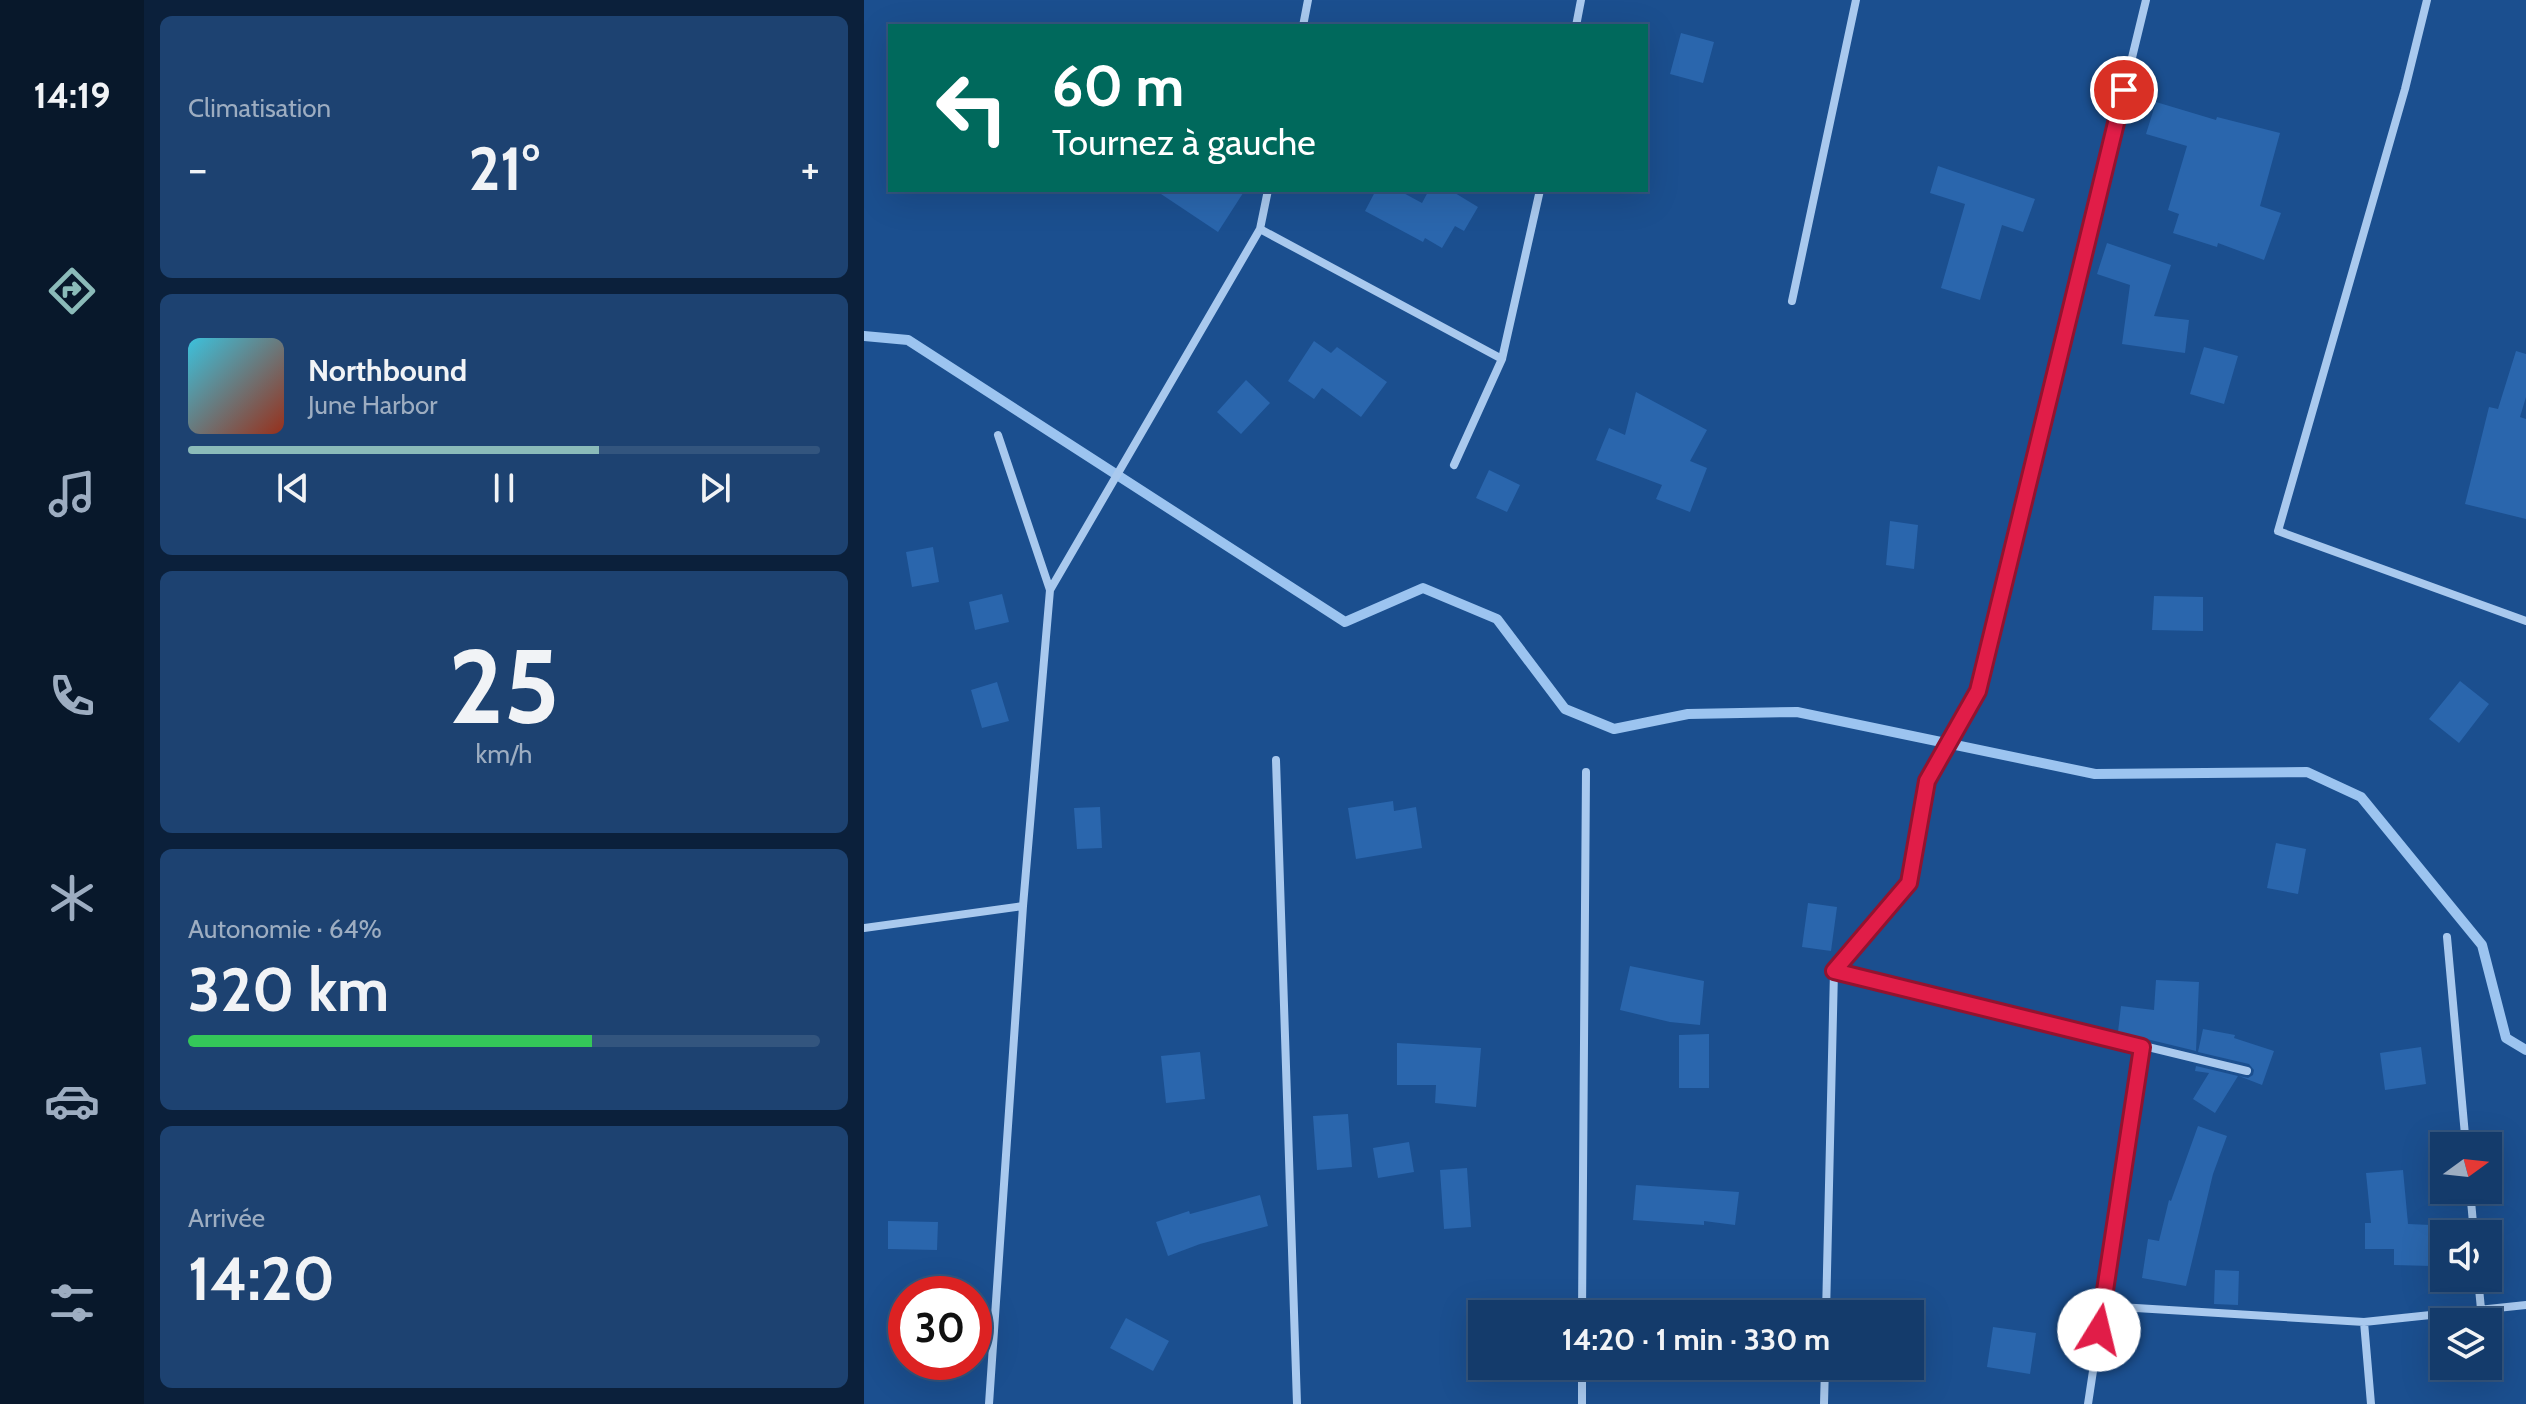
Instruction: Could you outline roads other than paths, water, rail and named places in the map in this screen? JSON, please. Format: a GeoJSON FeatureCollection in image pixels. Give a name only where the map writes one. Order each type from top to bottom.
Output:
{"type":"FeatureCollection","features":[{"type":"Feature","properties":{"kind":"street"},"geometry":{"type":"LineString","coordinates":[[1303,24],[1308,0]]}},
{"type":"Feature","properties":{"kind":"street"},"geometry":{"type":"LineString","coordinates":[[1576,24],[1581,0]]}},
{"type":"Feature","properties":{"kind":"street"},"geometry":{"type":"LineString","coordinates":[[1792,301],[1856,0]]}},
{"type":"Feature","properties":{"kind":"street"},"geometry":{"type":"LineString","coordinates":[[1978,691],[2146,0]]}},
{"type":"Feature","properties":{"kind":"street"},"geometry":{"type":"LineString","coordinates":[[2427,0],[2405,89],[2278,531],[2526,621]]}},
{"type":"Feature","properties":{"kind":"street"},"geometry":{"type":"LineString","coordinates":[[1050,590],[1260,229],[1268,192]]}},
{"type":"Feature","properties":{"kind":"street"},"geometry":{"type":"LineString","coordinates":[[1454,465],[1502,359],[1540,192]]}},
{"type":"Feature","properties":{"kind":"street"},"geometry":{"type":"LineString","coordinates":[[1260,229],[1502,359]]}},
{"type":"Feature","properties":{"kind":"street"},"geometry":{"type":"LineString","coordinates":[[989,1404],[1023,906],[1050,590],[998,435]]}},
{"type":"Feature","properties":{"kind":"street"},"geometry":{"type":"LineString","coordinates":[[1276,760],[1297,1404]]}},
{"type":"Feature","properties":{"kind":"street"},"geometry":{"type":"LineString","coordinates":[[1582,1300],[1586,772]]}},
{"type":"Feature","properties":{"kind":"street"},"geometry":{"type":"LineString","coordinates":[[864,928],[1023,906]]}},
{"type":"Feature","properties":{"kind":"street"},"geometry":{"type":"LineString","coordinates":[[2447,937],[2465,1132]]}},
{"type":"Feature","properties":{"kind":"street"},"geometry":{"type":"LineString","coordinates":[[1826,1300],[1834,971],[2247,1071]]}},
{"type":"Feature","properties":{"kind":"street"},"geometry":{"type":"LineString","coordinates":[[2088,1404],[2142,1047]]}},
{"type":"Feature","properties":{"kind":"street"},"geometry":{"type":"LineString","coordinates":[[2492,1308],[2526,1305]]}},
{"type":"Feature","properties":{"kind":"street"},"geometry":{"type":"LineString","coordinates":[[2103,1306],[2364,1322],[2430,1315]]}},
{"type":"Feature","properties":{"kind":"street"},"geometry":{"type":"LineString","coordinates":[[2364,1322],[2371,1404]]}},
{"type":"Feature","properties":{"kind":"street"},"geometry":{"type":"LineString","coordinates":[[1582,1380],[1582,1404]]}},
{"type":"Feature","properties":{"kind":"street"},"geometry":{"type":"LineString","coordinates":[[1824,1404],[1825,1380]]}},
{"type":"Feature","properties":{"kind":"lane"},"geometry":{"type":"LineString","coordinates":[[1834,971],[1909,883],[1927,781],[1978,691]]}},
{"type":"Feature","properties":{"kind":"waterway"},"geometry":{"type":"LineString","coordinates":[[864,336],[908,340],[1345,622],[1423,588],[1497,619],[1565,709],[1614,729],[1688,714],[1797,712],[2095,774],[2307,772],[2361,797],[2482,945],[2506,1038],[2526,1050]]}}]}
